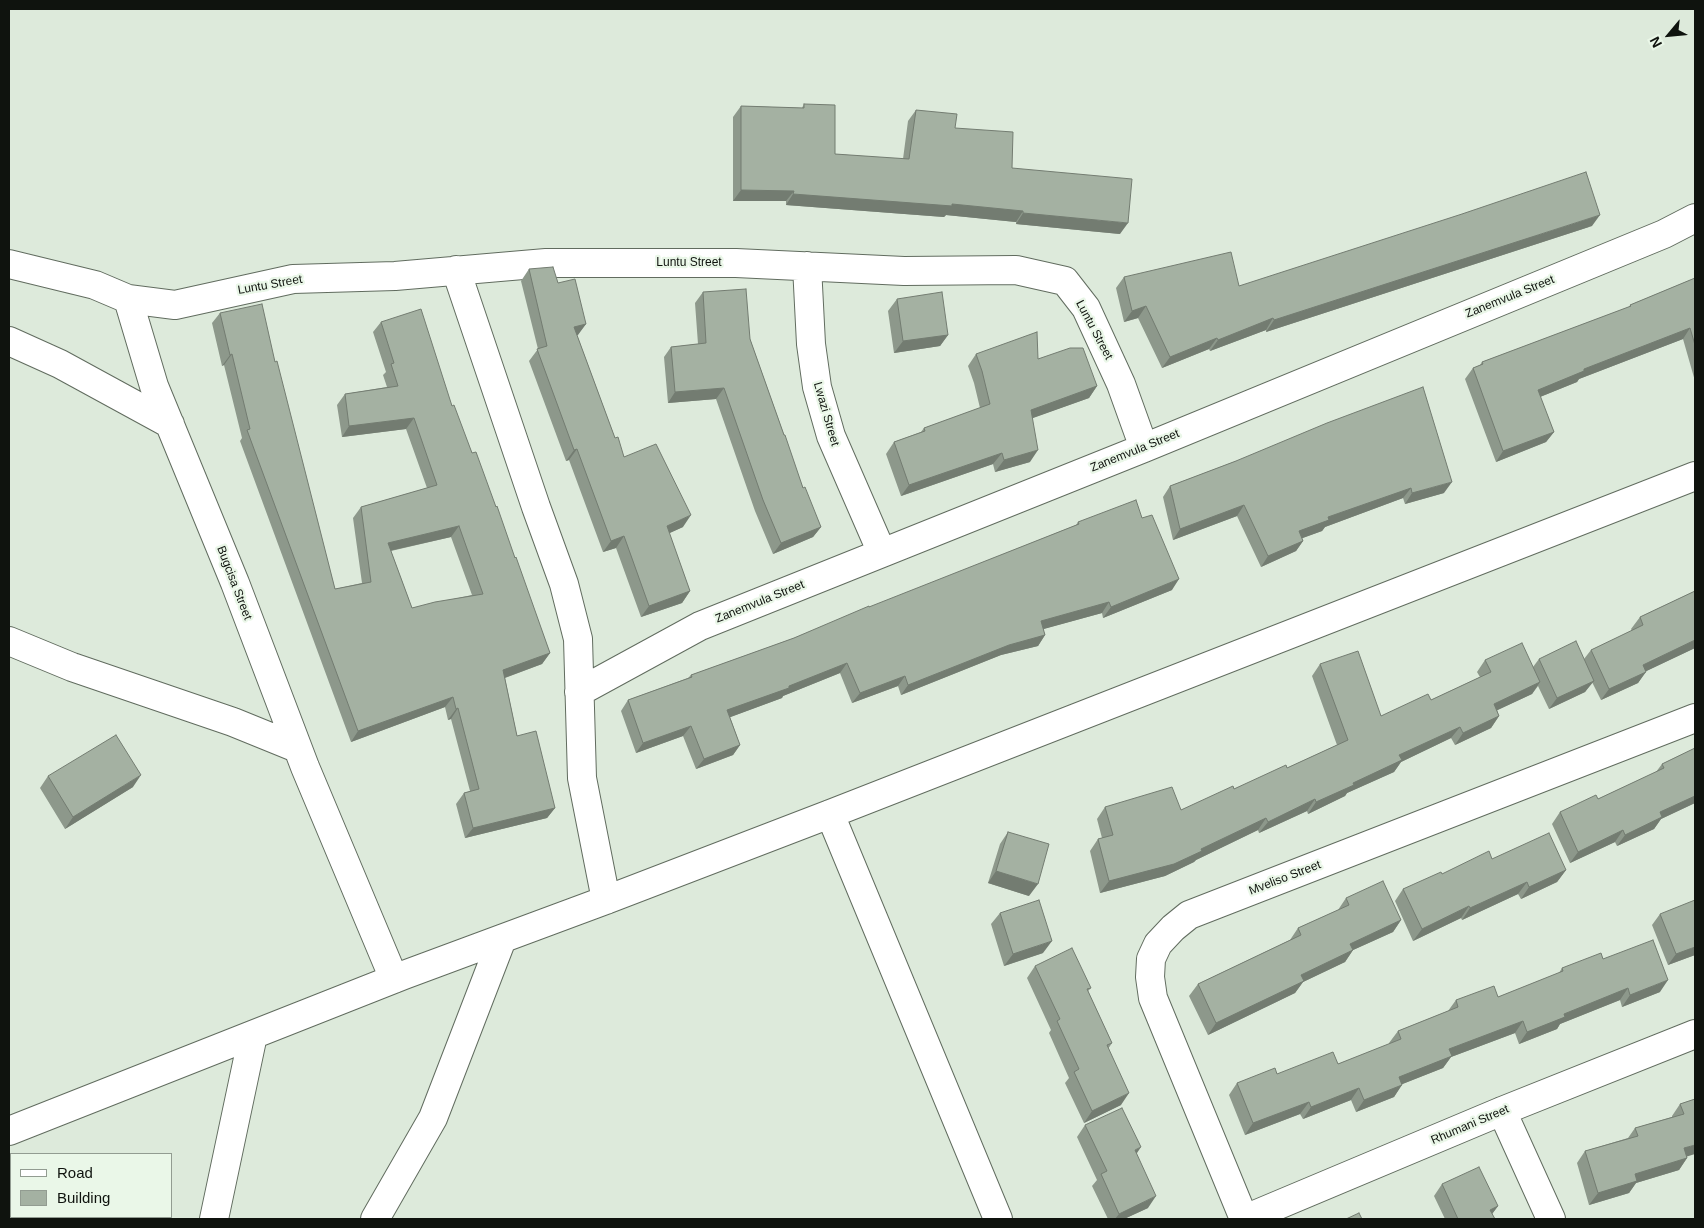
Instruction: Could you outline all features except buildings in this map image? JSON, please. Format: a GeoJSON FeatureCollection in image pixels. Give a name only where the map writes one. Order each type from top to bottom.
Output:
{"type":"FeatureCollection","features":[{"type":"Feature","properties":{"kind":"street","name":"Zanemvula Street"},"geometry":{"type":"LineString","coordinates":[[579,692],[700,626],[1144,448],[1664,234],[1695,218]]}},
{"type":"Feature","properties":{"kind":"street","name":"Luntu Street"},"geometry":{"type":"LineString","coordinates":[[128,299],[175,305],[293,279],[395,276],[546,262],[736,263],[904,271],[1016,270],[1065,281],[1086,308],[1118,375],[1144,448]]}},
{"type":"Feature","properties":{"kind":"street"},"geometry":{"type":"LineString","coordinates":[[9,264],[95,284],[128,299]]}},
{"type":"Feature","properties":{"kind":"street","name":"Lwazi Street"},"geometry":{"type":"LineString","coordinates":[[807,266],[811,344],[817,387],[830,436],[882,553]]}},
{"type":"Feature","properties":{"kind":"street"},"geometry":{"type":"LineString","coordinates":[[456,270],[564,584],[578,639],[582,778],[606,900]]}},
{"type":"Feature","properties":{"kind":"street","name":"Bugcisa Street"},"geometry":{"type":"LineString","coordinates":[[128,299],[154,386],[235,584],[297,748],[394,979]]}},
{"type":"Feature","properties":{"kind":"street"},"geometry":{"type":"LineString","coordinates":[[9,341],[60,364],[170,424]]}},
{"type":"Feature","properties":{"kind":"street"},"geometry":{"type":"LineString","coordinates":[[9,1131],[394,979],[830,814],[1695,476]]}},
{"type":"Feature","properties":{"kind":"street"},"geometry":{"type":"LineString","coordinates":[[9,641],[72,667],[233,722],[297,748]]}},
{"type":"Feature","properties":{"kind":"street","name":"Mveliso Street"},"geometry":{"type":"LineString","coordinates":[[1245,1219],[1152,998],[1151,959],[1158,944],[1189,915],[1695,718]]}},
{"type":"Feature","properties":{"kind":"street"},"geometry":{"type":"LineString","coordinates":[[830,814],[998,1219]]}},
{"type":"Feature","properties":{"kind":"street"},"geometry":{"type":"LineString","coordinates":[[375,1219],[433,1118],[502,939]]}},
{"type":"Feature","properties":{"kind":"street","name":"Rhumani Street"},"geometry":{"type":"LineString","coordinates":[[1245,1219],[1502,1111],[1695,1034]]}},
{"type":"Feature","properties":{"kind":"street"},"geometry":{"type":"LineString","coordinates":[[214,1219],[253,1035]]}},
{"type":"Feature","properties":{"kind":"street"},"geometry":{"type":"LineString","coordinates":[[1502,1111],[1551,1219]]}}]}
